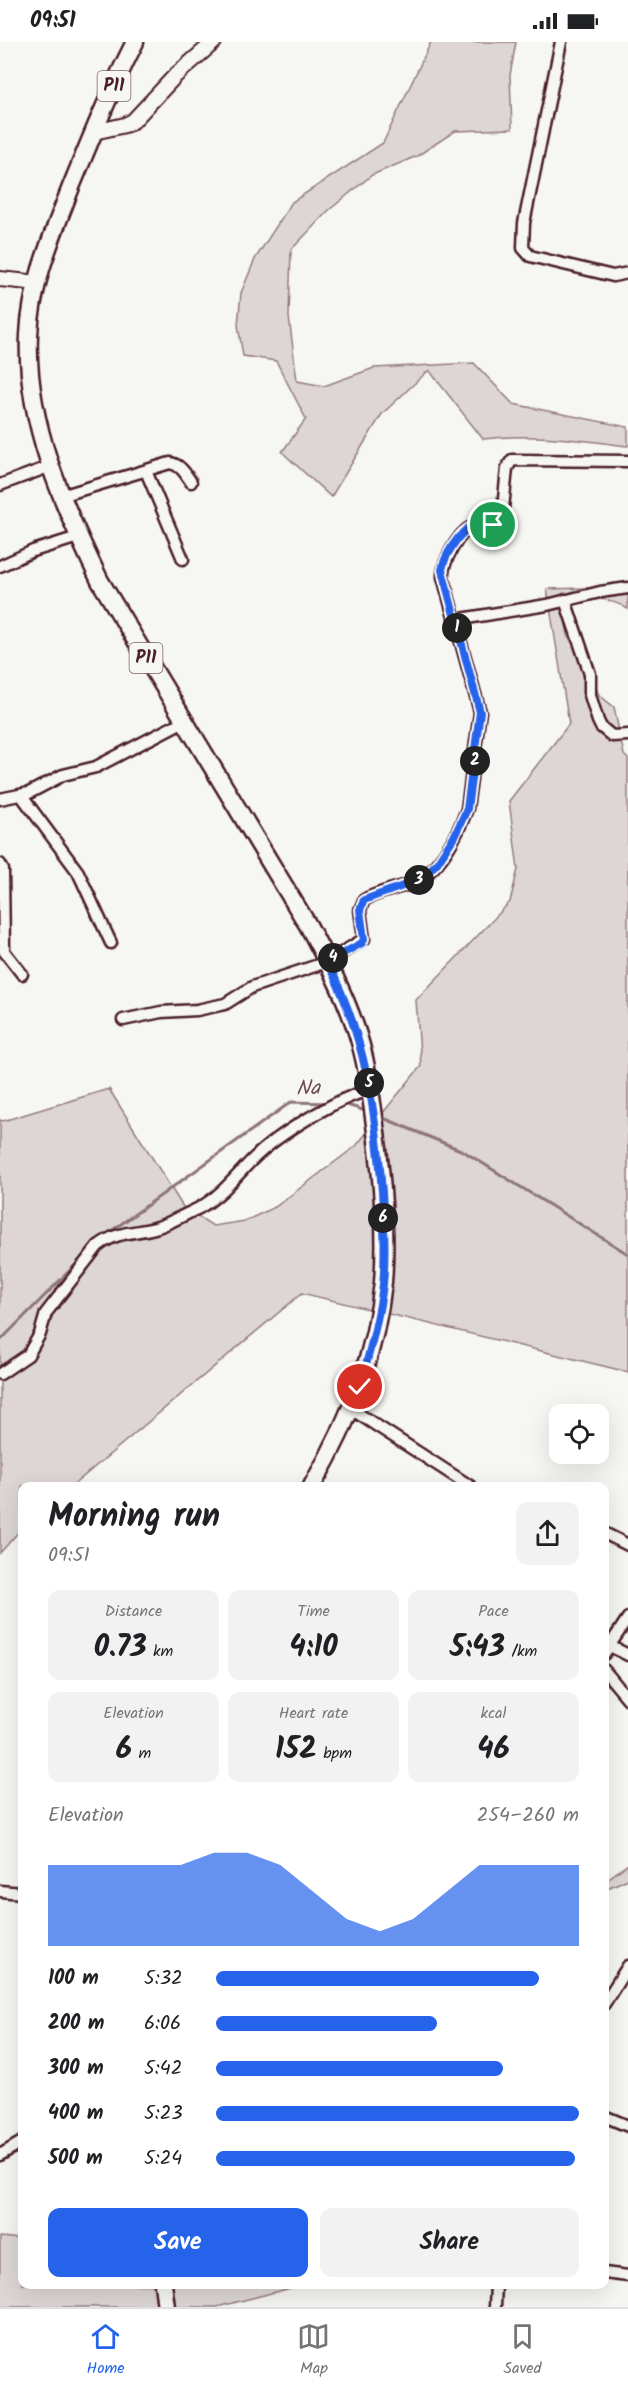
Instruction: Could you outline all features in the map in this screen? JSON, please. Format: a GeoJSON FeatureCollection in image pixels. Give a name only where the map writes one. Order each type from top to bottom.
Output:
{"type":"FeatureCollection","features":[{"type":"Feature","properties":{"kind":"main road","name":"P11"},"geometry":{"type":"LineString","coordinates":[[135,42],[61,212],[38,283],[30,327],[30,369],[35,405],[51,466],[78,537],[100,581],[309,927],[355,1025],[364,1056],[380,1172],[383,1213],[383,1281],[367,1361],[351,1409],[314,1482]]}},
{"type":"Feature","properties":{"kind":"main road"},"geometry":{"type":"LineString","coordinates":[[164,2289],[166,2307]]}},
{"type":"Feature","properties":{"kind":"street"},"geometry":{"type":"LineString","coordinates":[[94,132],[133,121],[175,76],[214,42]]}},
{"type":"Feature","properties":{"kind":"street"},"geometry":{"type":"LineString","coordinates":[[561,42],[524,223],[523,248],[530,256],[613,276],[628,273]]}},
{"type":"Feature","properties":{"kind":"street"},"geometry":{"type":"LineString","coordinates":[[0,279],[38,283]]}},
{"type":"Feature","properties":{"kind":"street"},"geometry":{"type":"LineString","coordinates":[[123,1020],[161,1012],[197,1010],[225,1004],[252,987],[327,962],[362,943],[364,939],[360,910],[364,900],[414,882],[437,863],[462,823],[467,809],[480,712],[443,577],[443,564],[465,531],[474,525],[497,524],[502,519],[508,463],[520,458],[628,461]]}},
{"type":"Feature","properties":{"kind":"street"},"geometry":{"type":"LineString","coordinates":[[61,496],[170,463],[176,464],[191,482]]}},
{"type":"Feature","properties":{"kind":"street"},"geometry":{"type":"LineString","coordinates":[[0,485],[51,466]]}},
{"type":"Feature","properties":{"kind":"street"},"geometry":{"type":"LineString","coordinates":[[146,471],[183,559]]}},
{"type":"Feature","properties":{"kind":"street"},"geometry":{"type":"LineString","coordinates":[[0,566],[33,551],[78,537]]}},
{"type":"Feature","properties":{"kind":"street"},"geometry":{"type":"LineString","coordinates":[[455,620],[628,588]]}},
{"type":"Feature","properties":{"kind":"street"},"geometry":{"type":"LineString","coordinates":[[565,600],[590,674],[590,695],[598,721],[601,727],[612,736],[628,735]]}},
{"type":"Feature","properties":{"kind":"street"},"geometry":{"type":"LineString","coordinates":[[0,799],[21,795],[63,775],[96,767],[184,721]]}},
{"type":"Feature","properties":{"kind":"street"},"geometry":{"type":"LineString","coordinates":[[21,795],[78,872],[111,944]]}},
{"type":"Feature","properties":{"kind":"street"},"geometry":{"type":"LineString","coordinates":[[0,864],[3,870],[2,951],[22,974]]}},
{"type":"Feature","properties":{"kind":"street"},"geometry":{"type":"LineString","coordinates":[[0,1374],[28,1355],[40,1334],[46,1312],[98,1246],[122,1233],[158,1227],[201,1207],[238,1176],[253,1158],[274,1142],[352,1094],[370,1090]]}},
{"type":"Feature","properties":{"kind":"street"},"geometry":{"type":"LineString","coordinates":[[351,1409],[464,1482]]}},
{"type":"Feature","properties":{"kind":"street"},"geometry":{"type":"LineString","coordinates":[[609,1536],[628,1545]]}},
{"type":"Feature","properties":{"kind":"street"},"geometry":{"type":"LineString","coordinates":[[609,1647],[628,1618]]}},
{"type":"Feature","properties":{"kind":"street"},"geometry":{"type":"LineString","coordinates":[[609,1650],[628,1655]]}},
{"type":"Feature","properties":{"kind":"street"},"geometry":{"type":"LineString","coordinates":[[609,1676],[628,1699]]}},
{"type":"Feature","properties":{"kind":"street"},"geometry":{"type":"LineString","coordinates":[[0,1891],[18,1893]]}},
{"type":"Feature","properties":{"kind":"street"},"geometry":{"type":"LineString","coordinates":[[609,1996],[628,1966]]}},
{"type":"Feature","properties":{"kind":"street"},"geometry":{"type":"LineString","coordinates":[[609,2118],[628,2126]]}},
{"type":"Feature","properties":{"kind":"street"},"geometry":{"type":"LineString","coordinates":[[0,2155],[18,2144]]}},
{"type":"Feature","properties":{"kind":"street"},"geometry":{"type":"LineString","coordinates":[[609,2274],[628,2276]]}},
{"type":"Feature","properties":{"kind":"street"},"geometry":{"type":"LineString","coordinates":[[495,2307],[496,2289]]}},
{"type":"Feature","properties":{"kind":"shaded area"},"geometry":{"type":"Polygon","coordinates":[[[431,42],[516,42],[510,75],[512,129],[455,131],[417,156],[372,175],[328,211],[291,250],[289,317],[297,381],[324,386],[374,368],[474,363],[513,404],[628,427],[628,446],[537,437],[483,439],[429,370],[382,414],[331,497],[282,452],[306,419],[276,361],[243,356],[238,325],[241,293],[255,259],[292,202],[383,143],[431,42]]]}},
{"type":"Feature","properties":{"kind":"shaded area"},"geometry":{"type":"Polygon","coordinates":[[[628,587],[628,609],[605,600],[573,599],[565,601],[565,619],[568,636],[588,669],[599,695],[614,707],[624,755],[628,759],[628,1372],[302,1293],[77,1482],[18,1482],[18,1533],[0,1553],[0,1120],[109,1089],[183,1207],[213,1226],[245,1221],[275,1207],[356,1146],[421,1066],[416,1000],[510,902],[518,869],[509,801],[569,724],[547,589],[628,587]]]}},
{"type":"Feature","properties":{"kind":"shaded area"},"geometry":{"type":"Polygon","coordinates":[[[628,1864],[628,1879],[609,1887],[609,1878],[628,1864]]]}},
{"type":"Feature","properties":{"kind":"shaded area"},"geometry":{"type":"Polygon","coordinates":[[[0,2237],[18,2239],[18,2289],[287,2289],[217,2307],[0,2307],[0,2237]]]}},
{"type":"Feature","properties":{"kind":"waterway","name":"Na"},"geometry":{"type":"LineString","coordinates":[[103,1237],[291,1102],[329,1103]]}},
{"type":"Feature","properties":{"kind":"waterway","name":"Na"},"geometry":{"type":"LineString","coordinates":[[344,1104],[366,1111]]}},
{"type":"Feature","properties":{"kind":"waterway","name":"Na"},"geometry":{"type":"LineString","coordinates":[[381,1117],[463,1151],[628,1254]]}},
{"type":"Feature","properties":{"kind":"waterway","name":"Na"},"geometry":{"type":"LineString","coordinates":[[0,1341],[81,1259]]}},
{"type":"Feature","properties":{"kind":"route"},"geometry":{"type":"LineString","coordinates":[[360,1387],[379,1308],[383,1281],[380,1162],[364,1056],[355,1025],[327,962],[362,943],[364,935],[360,910],[364,900],[414,882],[424,876],[437,863],[462,823],[467,809],[474,769],[480,712],[442,570],[443,564],[465,531],[474,525],[493,525]]}}]}
